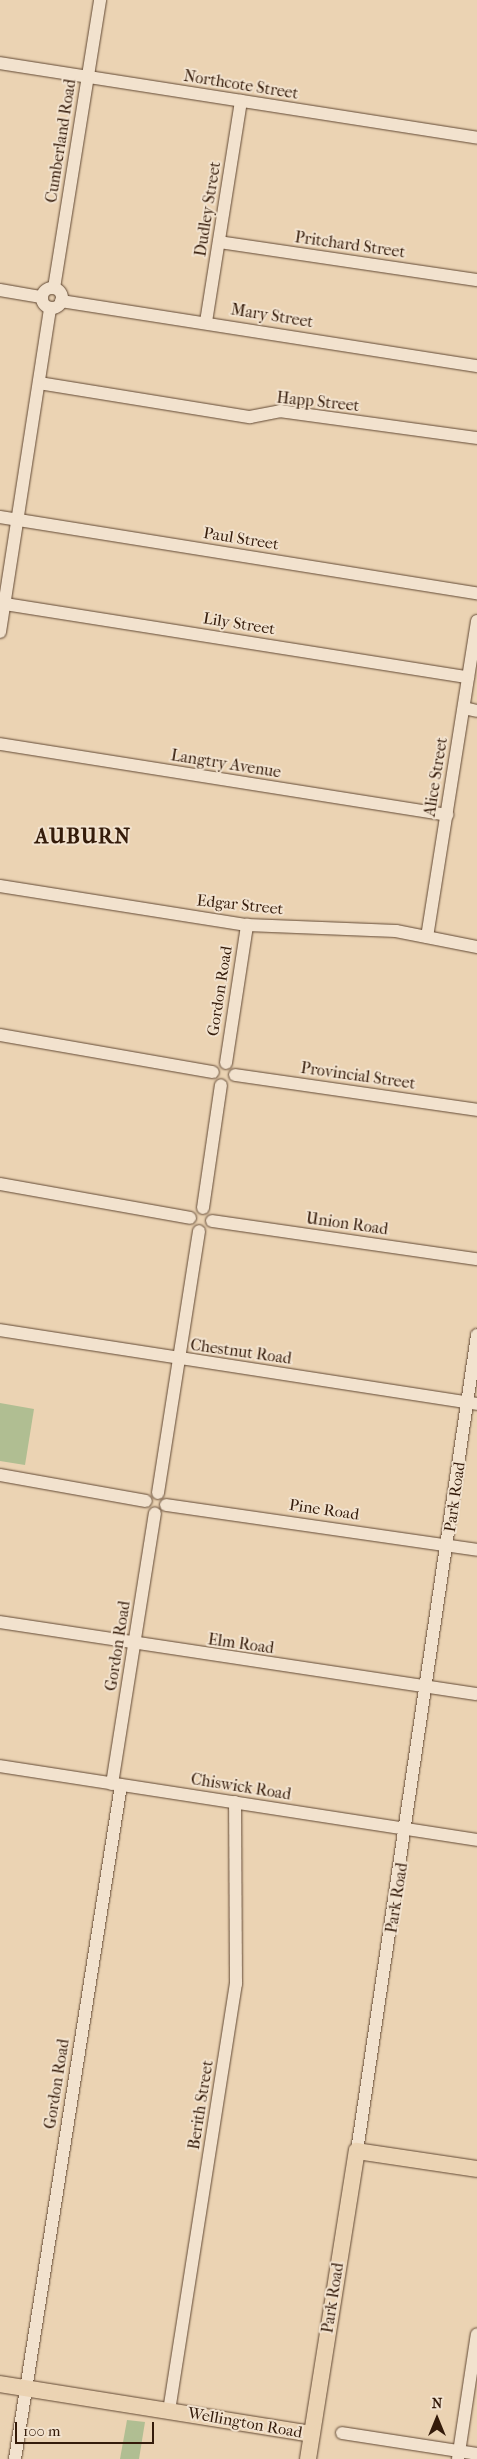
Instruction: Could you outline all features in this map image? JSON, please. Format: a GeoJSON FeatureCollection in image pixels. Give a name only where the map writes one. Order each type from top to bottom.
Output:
{"type":"FeatureCollection","features":[{"type":"Feature","properties":{"kind":"main road"},"geometry":{"type":"LineString","coordinates":[[357,2151],[477,2169]]}},
{"type":"Feature","properties":{"kind":"main road","name":"Park Road"},"geometry":{"type":"LineString","coordinates":[[308,2459],[357,2151]]}},
{"type":"Feature","properties":{"kind":"main road","name":"Wellington Road"},"geometry":{"type":"LineString","coordinates":[[0,2384],[311,2434]]}},
{"type":"Feature","properties":{"kind":"street","name":"Cumberland Road"},"geometry":{"type":"LineString","coordinates":[[54,288],[100,0]]}},
{"type":"Feature","properties":{"kind":"street","name":"Northcote Street"},"geometry":{"type":"LineString","coordinates":[[0,63],[477,138]]}},
{"type":"Feature","properties":{"kind":"street","name":"Dudley Street"},"geometry":{"type":"LineString","coordinates":[[206,322],[241,101]]}},
{"type":"Feature","properties":{"kind":"street","name":"Pritchard Street"},"geometry":{"type":"LineString","coordinates":[[219,242],[477,280]]}},
{"type":"Feature","properties":{"kind":"street"},"geometry":{"type":"LineString","coordinates":[[41,297],[54,288],[61,301],[50,308]]}},
{"type":"Feature","properties":{"kind":"street"},"geometry":{"type":"LineString","coordinates":[[0,290],[41,297],[50,308],[0,632]]}},
{"type":"Feature","properties":{"kind":"street","name":"Mary Street"},"geometry":{"type":"LineString","coordinates":[[61,301],[206,322],[477,366]]}},
{"type":"Feature","properties":{"kind":"street","name":"Happ Street"},"geometry":{"type":"LineString","coordinates":[[39,383],[250,417],[280,411],[477,438]]}},
{"type":"Feature","properties":{"kind":"street","name":"Paul Street"},"geometry":{"type":"LineString","coordinates":[[0,517],[477,593]]}},
{"type":"Feature","properties":{"kind":"street","name":"Lily Street"},"geometry":{"type":"LineString","coordinates":[[5,604],[468,676]]}},
{"type":"Feature","properties":{"kind":"street","name":"Alice Street"},"geometry":{"type":"LineString","coordinates":[[427,937],[477,621]]}},
{"type":"Feature","properties":{"kind":"street"},"geometry":{"type":"LineString","coordinates":[[464,708],[477,711]]}},
{"type":"Feature","properties":{"kind":"street","name":"Langtry Avenue"},"geometry":{"type":"LineString","coordinates":[[0,744],[447,815]]}},
{"type":"Feature","properties":{"kind":"street","name":"Edgar Street"},"geometry":{"type":"LineString","coordinates":[[0,886],[247,925],[362,928],[427,937],[477,947]]}},
{"type":"Feature","properties":{"kind":"street","name":"Gordon Road"},"geometry":{"type":"LineString","coordinates":[[226,1063],[247,925]]}},
{"type":"Feature","properties":{"kind":"street"},"geometry":{"type":"LineString","coordinates":[[0,1035],[213,1072],[226,1063],[235,1075],[221,1085]]}},
{"type":"Feature","properties":{"kind":"street"},"geometry":{"type":"LineString","coordinates":[[0,1475],[146,1501],[155,1513],[166,1505],[158,1493],[199,1231],[212,1221],[203,1208],[221,1085],[213,1072]]}},
{"type":"Feature","properties":{"kind":"street","name":"Provincial Street"},"geometry":{"type":"LineString","coordinates":[[235,1075],[477,1110]]}},
{"type":"Feature","properties":{"kind":"street"},"geometry":{"type":"LineString","coordinates":[[0,1184],[190,1218],[199,1231]]}},
{"type":"Feature","properties":{"kind":"street"},"geometry":{"type":"LineString","coordinates":[[190,1218],[203,1208]]}},
{"type":"Feature","properties":{"kind":"street","name":"Union Road"},"geometry":{"type":"LineString","coordinates":[[212,1221],[477,1259]]}},
{"type":"Feature","properties":{"kind":"street","name":"Chestnut Road"},"geometry":{"type":"LineString","coordinates":[[0,1330],[472,1404]]}},
{"type":"Feature","properties":{"kind":"street","name":"Park Road"},"geometry":{"type":"LineString","coordinates":[[357,2151],[407,1830],[448,1545],[472,1404],[477,1335]]}},
{"type":"Feature","properties":{"kind":"street"},"geometry":{"type":"LineString","coordinates":[[146,1501],[158,1493]]}},
{"type":"Feature","properties":{"kind":"street","name":"Pine Road"},"geometry":{"type":"LineString","coordinates":[[166,1505],[477,1550]]}},
{"type":"Feature","properties":{"kind":"street","name":"Gordon Road"},"geometry":{"type":"LineString","coordinates":[[15,2459],[117,1784],[134,1645],[155,1513]]}},
{"type":"Feature","properties":{"kind":"street","name":"Elm Road"},"geometry":{"type":"LineString","coordinates":[[0,1622],[134,1645],[477,1694]]}},
{"type":"Feature","properties":{"kind":"street","name":"Chiswick Road"},"geometry":{"type":"LineString","coordinates":[[0,1766],[477,1840]]}},
{"type":"Feature","properties":{"kind":"street","name":"Berith Street"},"geometry":{"type":"LineString","coordinates":[[169,2411],[236,1984],[235,1802]]}},
{"type":"Feature","properties":{"kind":"street"},"geometry":{"type":"LineString","coordinates":[[458,2455],[477,2334]]}},
{"type":"Feature","properties":{"kind":"street"},"geometry":{"type":"LineString","coordinates":[[342,2433],[458,2455],[477,2454]]}},
{"type":"Feature","properties":{"kind":"green space"},"geometry":{"type":"Polygon","coordinates":[[[0,1403],[34,1409],[25,1465],[0,1461],[0,1403]]]}},
{"type":"Feature","properties":{"kind":"green space"},"geometry":{"type":"Polygon","coordinates":[[[127,2420],[145,2422],[139,2459],[120,2459],[127,2420]]]}},
{"type":"Feature","properties":{"kind":"district","name":"AUBURN"},"geometry":{"type":"Point","coordinates":[83,836]}}]}
